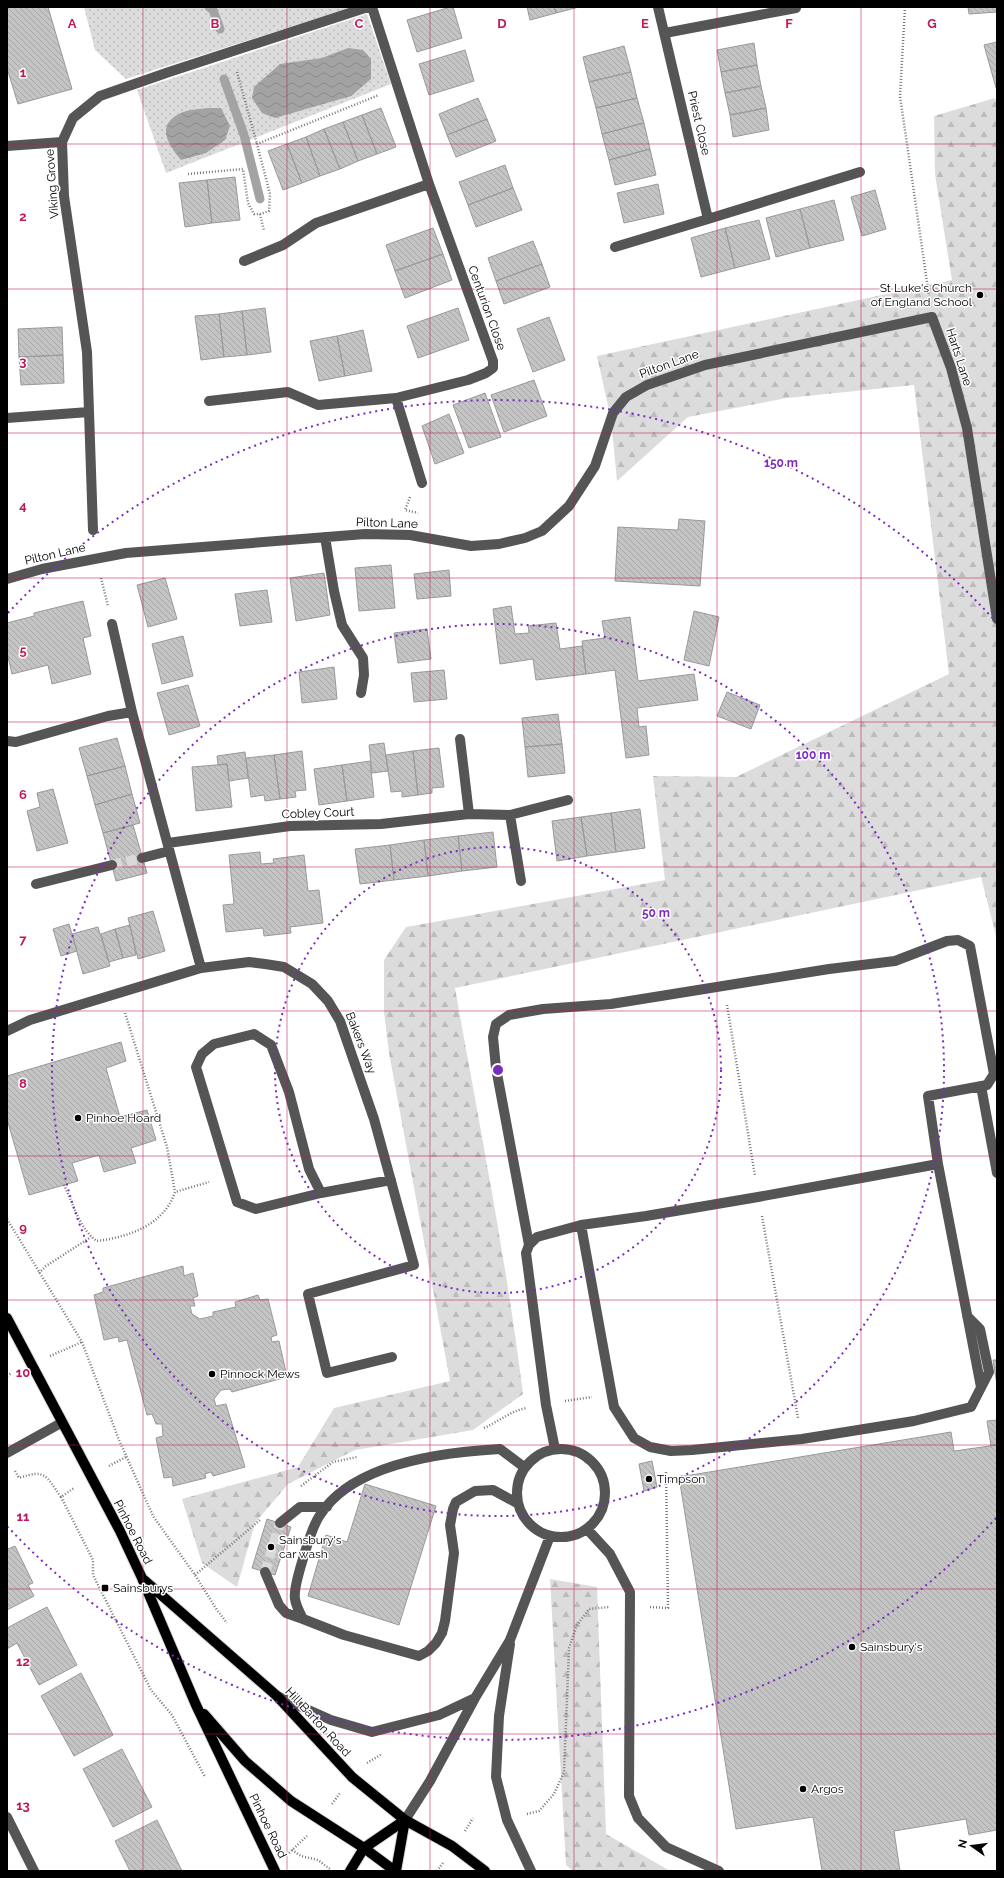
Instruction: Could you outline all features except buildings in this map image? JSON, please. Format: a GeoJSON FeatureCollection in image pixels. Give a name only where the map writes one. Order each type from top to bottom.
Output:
{"type":"FeatureCollection","features":[{"type":"Feature","properties":{"kind":"main road","name":"Pinhoe Road"},"geometry":{"type":"LineString","coordinates":[[7,1318],[91,1477],[142,1578],[196,1705],[275,1871]]}},
{"type":"Feature","properties":{"kind":"main road","name":"Hill Barton Road"},"geometry":{"type":"LineString","coordinates":[[142,1578],[277,1696],[352,1778],[405,1820],[452,1846],[485,1871]]}},
{"type":"Feature","properties":{"kind":"main road"},"geometry":{"type":"LineString","coordinates":[[196,1705],[246,1761],[291,1801],[364,1848],[395,1871],[405,1820]]}},
{"type":"Feature","properties":{"kind":"main road"},"geometry":{"type":"LineString","coordinates":[[350,1871],[364,1848],[405,1820]]}},
{"type":"Feature","properties":{"kind":"street","name":"Viking Grove"},"geometry":{"type":"LineString","coordinates":[[93,530],[87,352],[64,196],[62,142],[73,118],[100,96],[231,51],[368,7]]}},
{"type":"Feature","properties":{"kind":"street","name":"Centurion Close"},"geometry":{"type":"LineString","coordinates":[[209,401],[288,392],[318,405],[396,398],[468,380],[486,373],[493,368],[493,361],[429,184],[372,7]]}},
{"type":"Feature","properties":{"kind":"street","name":"Priest Close"},"geometry":{"type":"LineString","coordinates":[[658,7],[708,219]]}},
{"type":"Feature","properties":{"kind":"street"},"geometry":{"type":"LineString","coordinates":[[665,33],[796,8]]}},
{"type":"Feature","properties":{"kind":"street"},"geometry":{"type":"LineString","coordinates":[[7,146],[62,142]]}},
{"type":"Feature","properties":{"kind":"street"},"geometry":{"type":"LineString","coordinates":[[615,247],[860,172]]}},
{"type":"Feature","properties":{"kind":"street"},"geometry":{"type":"LineString","coordinates":[[244,261],[283,245],[316,223],[429,184]]}},
{"type":"Feature","properties":{"kind":"street","name":"Pilton Lane"},"geometry":{"type":"LineString","coordinates":[[7,579],[42,569],[96,558],[142,552],[325,537],[365,534],[410,535],[471,546],[499,544],[525,538],[542,531],[569,506],[596,466],[613,413],[626,396],[647,385],[705,365],[932,317]]}},
{"type":"Feature","properties":{"kind":"street","name":"Harts Lane"},"geometry":{"type":"LineString","coordinates":[[932,317],[951,368],[967,428],[997,618]]}},
{"type":"Feature","properties":{"kind":"street"},"geometry":{"type":"LineString","coordinates":[[396,398],[422,483]]}},
{"type":"Feature","properties":{"kind":"street"},"geometry":{"type":"LineString","coordinates":[[7,418],[89,412]]}},
{"type":"Feature","properties":{"kind":"street"},"geometry":{"type":"LineString","coordinates":[[325,537],[334,591],[342,625],[363,658],[364,675],[361,693]]}},
{"type":"Feature","properties":{"kind":"street"},"geometry":{"type":"LineString","coordinates":[[112,624],[132,712],[201,968]]}},
{"type":"Feature","properties":{"kind":"street"},"geometry":{"type":"LineString","coordinates":[[7,740],[16,742],[108,716],[132,712]]}},
{"type":"Feature","properties":{"kind":"street"},"geometry":{"type":"LineString","coordinates":[[460,739],[469,814]]}},
{"type":"Feature","properties":{"kind":"street","name":"Cobley Court"},"geometry":{"type":"LineString","coordinates":[[142,858],[169,847],[290,826],[381,824],[469,814],[510,815],[568,800]]}},
{"type":"Feature","properties":{"kind":"street"},"geometry":{"type":"LineString","coordinates":[[510,815],[521,881]]}},
{"type":"Feature","properties":{"kind":"street"},"geometry":{"type":"LineString","coordinates":[[36,884],[112,865]]}},
{"type":"Feature","properties":{"kind":"street"},"geometry":{"type":"LineString","coordinates":[[529,1245],[496,1068],[493,1037],[496,1024],[509,1015],[543,1009],[611,1004],[829,969],[895,961],[947,941],[958,940],[970,946],[994,1074],[987,1086],[928,1096],[938,1164],[981,1387],[971,1408],[914,1421],[802,1440],[671,1451],[650,1447],[634,1438],[614,1407],[581,1225]]}},
{"type":"Feature","properties":{"kind":"street","name":"Bakers Way"},"geometry":{"type":"LineString","coordinates":[[7,1031],[30,1020],[201,968],[249,962],[284,967],[312,984],[328,1001],[340,1021],[374,1119],[414,1265],[308,1294],[327,1373],[392,1357]]}},
{"type":"Feature","properties":{"kind":"street"},"geometry":{"type":"LineString","coordinates":[[321,1193],[309,1169],[289,1092],[271,1045],[254,1034],[214,1044],[202,1054],[196,1067],[237,1202],[256,1209],[321,1193],[391,1180]]}},
{"type":"Feature","properties":{"kind":"street"},"geometry":{"type":"LineString","coordinates":[[981,1086],[997,1173]]}},
{"type":"Feature","properties":{"kind":"street"},"geometry":{"type":"LineString","coordinates":[[554,1449],[546,1405],[526,1253],[529,1245],[537,1237],[581,1225],[646,1216],[758,1197],[938,1164]]}},
{"type":"Feature","properties":{"kind":"street"},"geometry":{"type":"LineString","coordinates":[[7,1453],[62,1423]]}},
{"type":"Feature","properties":{"kind":"street"},"geometry":{"type":"LineString","coordinates":[[303,1619],[294,1599],[299,1571],[308,1542],[320,1515],[340,1492],[363,1477],[398,1465],[480,1450],[500,1449],[524,1467]]}},
{"type":"Feature","properties":{"kind":"street"},"geometry":{"type":"LineString","coordinates":[[554,1449],[569,1450],[583,1455],[594,1464],[602,1476],[605,1490],[604,1505],[597,1518],[587,1528],[576,1535],[563,1537],[550,1536],[539,1532],[529,1524],[522,1515],[518,1503],[516,1491],[519,1478],[524,1467],[534,1458],[554,1449]]}},
{"type":"Feature","properties":{"kind":"street"},"geometry":{"type":"LineString","coordinates":[[264,1572],[279,1605],[286,1613],[344,1635],[419,1656],[428,1651],[436,1643],[442,1633],[445,1621],[454,1553],[450,1525],[456,1502],[475,1491],[493,1490],[518,1503]]}},
{"type":"Feature","properties":{"kind":"street"},"geometry":{"type":"LineString","coordinates":[[280,1523],[300,1507],[327,1507]]}},
{"type":"Feature","properties":{"kind":"street"},"geometry":{"type":"LineString","coordinates":[[587,1528],[610,1554],[630,1592],[629,1796],[638,1818],[666,1847],[719,1871]]}},
{"type":"Feature","properties":{"kind":"street"},"geometry":{"type":"LineString","coordinates":[[405,1820],[430,1781],[475,1698],[510,1640],[550,1536]]}},
{"type":"Feature","properties":{"kind":"street"},"geometry":{"type":"LineString","coordinates":[[510,1640],[499,1716],[496,1777],[507,1820],[525,1862],[531,1871]]}},
{"type":"Feature","properties":{"kind":"street"},"geometry":{"type":"LineString","coordinates":[[277,1696],[331,1720],[372,1732],[439,1715],[475,1698]]}},
{"type":"Feature","properties":{"kind":"street"},"geometry":{"type":"LineString","coordinates":[[7,1817],[34,1871]]}},
{"type":"Feature","properties":{"kind":"path","name":"Harts Lane"},"geometry":{"type":"LineString","coordinates":[[905,7],[900,96],[932,317]]}},
{"type":"Feature","properties":{"kind":"path"},"geometry":{"type":"LineString","coordinates":[[188,174],[243,169],[248,203],[254,214],[269,211],[270,194],[231,51]]}},
{"type":"Feature","properties":{"kind":"path"},"geometry":{"type":"LineString","coordinates":[[256,144],[398,88]]}},
{"type":"Feature","properties":{"kind":"path"},"geometry":{"type":"LineString","coordinates":[[410,535],[426,516],[405,510],[408,500],[422,483]]}},
{"type":"Feature","properties":{"kind":"path"},"geometry":{"type":"LineString","coordinates":[[96,558],[112,624]]}},
{"type":"Feature","properties":{"kind":"path"},"geometry":{"type":"LineString","coordinates":[[724,986],[758,1197],[802,1440]]}},
{"type":"Feature","properties":{"kind":"path"},"geometry":{"type":"LineString","coordinates":[[64,1185],[81,1222],[91,1237],[97,1241],[131,1234],[152,1223],[172,1203],[176,1192],[167,1147],[118,992]]}},
{"type":"Feature","properties":{"kind":"path"},"geometry":{"type":"LineString","coordinates":[[176,1192],[229,1176]]}},
{"type":"Feature","properties":{"kind":"path"},"geometry":{"type":"LineString","coordinates":[[7,1219],[82,1342],[126,1457],[153,1516],[195,1575],[217,1610],[229,1625]]}},
{"type":"Feature","properties":{"kind":"path"},"geometry":{"type":"LineString","coordinates":[[39,1272],[91,1237]]}},
{"type":"Feature","properties":{"kind":"path"},"geometry":{"type":"LineString","coordinates":[[565,1401],[612,1393]]}},
{"type":"Feature","properties":{"kind":"path"},"geometry":{"type":"LineString","coordinates":[[7,1453],[19,1478],[35,1473],[45,1476],[61,1497],[93,1560],[93,1575],[151,1690],[172,1715],[208,1783]]}},
{"type":"Feature","properties":{"kind":"path"},"geometry":{"type":"LineString","coordinates":[[61,1497],[91,1477],[126,1457]]}},
{"type":"Feature","properties":{"kind":"path"},"geometry":{"type":"LineString","coordinates":[[292,1850],[301,1856],[318,1860],[332,1871]]}},
{"type":"Feature","properties":{"kind":"green space"},"geometry":{"type":"Polygon","coordinates":[[[84,7],[353,7],[126,79],[95,50],[84,7]]]}},
{"type":"Feature","properties":{"kind":"green space"},"geometry":{"type":"Polygon","coordinates":[[[367,14],[391,84],[166,173],[137,90],[367,14]]]}},
{"type":"Feature","properties":{"kind":"green space"},"geometry":{"type":"Polygon","coordinates":[[[995,98],[997,109],[997,940],[981,877],[455,988],[509,1292],[523,1394],[473,1430],[355,1450],[288,1484],[255,1523],[237,1587],[202,1563],[182,1499],[298,1467],[334,1408],[450,1381],[389,1053],[384,1012],[384,960],[406,927],[665,880],[653,776],[736,777],[949,674],[914,385],[787,398],[688,417],[617,481],[611,419],[597,356],[952,280],[935,174],[934,116],[995,98]]]}},
{"type":"Feature","properties":{"kind":"green space"},"geometry":{"type":"Polygon","coordinates":[[[550,1579],[597,1587],[606,1834],[670,1871],[573,1871],[566,1865],[550,1579]]]}},
{"type":"Feature","properties":{"kind":"water"},"geometry":{"type":"Polygon","coordinates":[[[348,48],[363,50],[371,59],[371,79],[351,96],[275,118],[262,113],[252,98],[254,87],[280,64],[322,58],[348,48]]]}},
{"type":"Feature","properties":{"kind":"water"},"geometry":{"type":"Polygon","coordinates":[[[221,108],[230,126],[225,140],[206,153],[181,160],[168,141],[166,129],[168,123],[181,113],[195,109],[221,108]]]}},
{"type":"Feature","properties":{"kind":"waterway"},"geometry":{"type":"LineString","coordinates":[[209,7],[213,10],[220,29]]}},
{"type":"Feature","properties":{"kind":"waterway"},"geometry":{"type":"LineString","coordinates":[[224,79],[244,135],[260,199]]}},
{"type":"Feature","properties":{"kind":"tunnel"},"geometry":{"type":"LineString","coordinates":[[112,865],[142,858]]}},
{"type":"Feature","properties":{"kind":"tunnel"},"geometry":{"type":"LineString","coordinates":[[265,1572],[280,1523]]}},
{"type":"Feature","properties":{"kind":"place","name":"St Luke's Church of England School"},"geometry":{"type":"Point","coordinates":[980,295]}},
{"type":"Feature","properties":{"kind":"place","name":"Pinhoe Hoard"},"geometry":{"type":"Point","coordinates":[78,1118]}},
{"type":"Feature","properties":{"kind":"place","name":"Pinnock Mews"},"geometry":{"type":"Point","coordinates":[212,1374]}},
{"type":"Feature","properties":{"kind":"place","name":"Timpson"},"geometry":{"type":"Point","coordinates":[649,1479]}},
{"type":"Feature","properties":{"kind":"place","name":"Sainsbury's car wash"},"geometry":{"type":"Point","coordinates":[271,1547]}},
{"type":"Feature","properties":{"kind":"place","name":"Sainsburys"},"geometry":{"type":"Point","coordinates":[105,1588]}},
{"type":"Feature","properties":{"kind":"place","name":"Sainsbury's"},"geometry":{"type":"Point","coordinates":[852,1647]}},
{"type":"Feature","properties":{"kind":"place","name":"Argos"},"geometry":{"type":"Point","coordinates":[803,1789]}}]}
